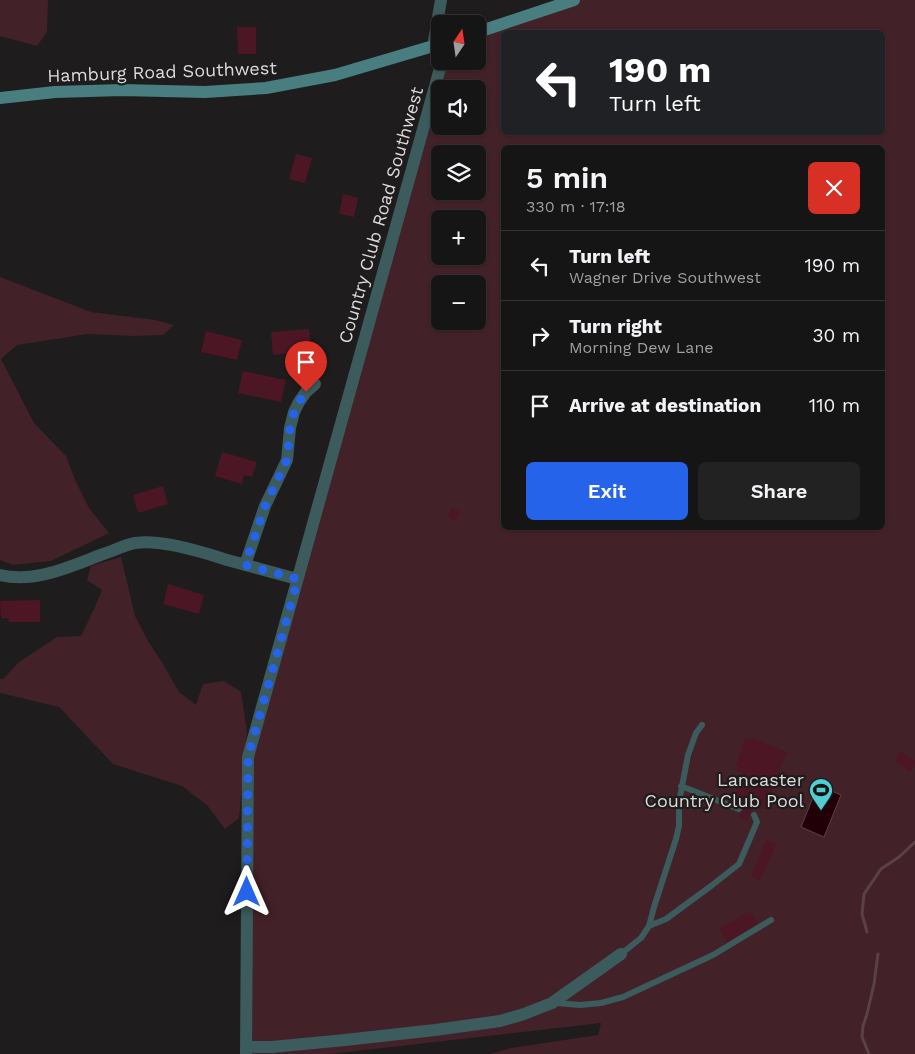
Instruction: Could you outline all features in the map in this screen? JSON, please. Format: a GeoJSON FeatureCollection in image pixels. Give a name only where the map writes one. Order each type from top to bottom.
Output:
{"type":"FeatureCollection","features":[{"type":"Feature","properties":{"kind":"street"},"geometry":{"type":"LineString","coordinates":[[439,15],[441,0]]}},
{"type":"Feature","properties":{"kind":"street"},"geometry":{"type":"LineString","coordinates":[[486,29],[574,0]]}},
{"type":"Feature","properties":{"kind":"street","name":"Hamburg Road Southwest"},"geometry":{"type":"LineString","coordinates":[[0,98],[56,92],[122,90],[205,92],[266,88],[335,75],[431,46]]}},
{"type":"Feature","properties":{"kind":"street","name":"Country Club Road Southwest"},"geometry":{"type":"LineString","coordinates":[[247,1050],[248,757],[439,70]]}},
{"type":"Feature","properties":{"kind":"street"},"geometry":{"type":"LineString","coordinates":[[245,565],[265,506],[287,460],[290,428],[294,412],[306,392],[315,384]]}},
{"type":"Feature","properties":{"kind":"street"},"geometry":{"type":"LineString","coordinates":[[0,575],[27,577],[43,575],[135,543],[151,543],[200,552],[298,579]]}},
{"type":"Feature","properties":{"kind":"street"},"geometry":{"type":"LineString","coordinates":[[247,1050],[491,1022],[524,1014],[552,1003],[622,954]]}},
{"type":"Feature","properties":{"kind":"lane"},"geometry":{"type":"LineString","coordinates":[[622,954],[641,938],[649,926],[679,826],[678,808],[688,755],[696,733],[702,725]]}},
{"type":"Feature","properties":{"kind":"lane"},"geometry":{"type":"LineString","coordinates":[[681,786],[739,809]]}},
{"type":"Feature","properties":{"kind":"lane"},"geometry":{"type":"LineString","coordinates":[[649,926],[666,919],[739,864],[757,822],[754,815]]}},
{"type":"Feature","properties":{"kind":"lane"},"geometry":{"type":"LineString","coordinates":[[552,1003],[601,1004],[622,997],[713,955],[770,920]]}},
{"type":"Feature","properties":{"kind":"shaded area"},"geometry":{"type":"Polygon","coordinates":[[[0,0],[48,0],[47,32],[37,46],[0,36],[0,0]]]}},
{"type":"Feature","properties":{"kind":"shaded area"},"geometry":{"type":"Polygon","coordinates":[[[574,0],[915,0],[915,1054],[490,1054],[511,1048],[598,1035],[601,1023],[330,1054],[246,1054],[248,757],[431,100],[431,135],[486,135],[486,80],[437,80],[439,70],[486,70],[486,29],[574,0]]]}},
{"type":"Feature","properties":{"kind":"shaded area"},"geometry":{"type":"Polygon","coordinates":[[[0,277],[91,312],[155,320],[174,325],[163,335],[88,334],[17,345],[1,359],[34,423],[66,456],[89,508],[109,533],[51,561],[13,565],[0,560],[0,277]]]}},
{"type":"Feature","properties":{"kind":"shaded area"},"geometry":{"type":"Polygon","coordinates":[[[121,557],[135,616],[179,692],[196,705],[203,684],[224,681],[241,692],[247,732],[239,818],[225,829],[207,805],[182,786],[113,764],[59,707],[0,693],[0,679],[3,679],[19,662],[57,637],[81,636],[102,590],[87,580],[91,566],[121,557]]]}},
{"type":"Feature","properties":{"kind":"shaded area","name":"Lancaster Country Club Pool"},"geometry":{"type":"Polygon","coordinates":[[[818,785],[841,795],[824,837],[801,827],[818,785]]]}},
{"type":"Feature","properties":{"kind":"building"},"geometry":{"type":"Polygon","coordinates":[[[237,27],[256,27],[256,54],[238,54],[237,27]]]}},
{"type":"Feature","properties":{"kind":"building"},"geometry":{"type":"Polygon","coordinates":[[[296,154],[312,158],[305,183],[289,179],[296,154]]]}},
{"type":"Feature","properties":{"kind":"building"},"geometry":{"type":"Polygon","coordinates":[[[343,194],[358,198],[354,217],[339,214],[343,194]]]}},
{"type":"Feature","properties":{"kind":"building"},"geometry":{"type":"Polygon","coordinates":[[[309,329],[311,351],[273,355],[271,332],[309,329]]]}},
{"type":"Feature","properties":{"kind":"building"},"geometry":{"type":"Polygon","coordinates":[[[206,331],[242,340],[237,360],[201,352],[206,331]]]}},
{"type":"Feature","properties":{"kind":"building"},"geometry":{"type":"Polygon","coordinates":[[[243,371],[286,380],[281,402],[238,393],[243,371]]]}},
{"type":"Feature","properties":{"kind":"building"},"geometry":{"type":"Polygon","coordinates":[[[222,452],[257,462],[252,477],[244,475],[242,484],[215,476],[222,452]]]}},
{"type":"Feature","properties":{"kind":"building"},"geometry":{"type":"Polygon","coordinates":[[[163,486],[168,504],[138,513],[133,495],[163,486]]]}},
{"type":"Feature","properties":{"kind":"building"},"geometry":{"type":"Polygon","coordinates":[[[452,508],[460,512],[456,521],[448,516],[452,508]]]}},
{"type":"Feature","properties":{"kind":"building"},"geometry":{"type":"Polygon","coordinates":[[[168,584],[204,595],[199,614],[163,604],[168,584]]]}},
{"type":"Feature","properties":{"kind":"building"},"geometry":{"type":"Polygon","coordinates":[[[40,600],[40,622],[9,622],[8,618],[1,618],[0,601],[40,600]]]}},
{"type":"Feature","properties":{"kind":"building"},"geometry":{"type":"Polygon","coordinates":[[[745,738],[751,741],[752,738],[787,752],[764,809],[753,804],[747,820],[739,817],[745,801],[734,797],[739,779],[741,779],[743,773],[737,771],[738,766],[736,765],[745,738]]]}},
{"type":"Feature","properties":{"kind":"building"},"geometry":{"type":"Polygon","coordinates":[[[901,751],[915,761],[915,765],[910,772],[894,760],[901,751]]]}},
{"type":"Feature","properties":{"kind":"building"},"geometry":{"type":"Polygon","coordinates":[[[766,840],[776,844],[760,881],[751,877],[766,840]]]}},
{"type":"Feature","properties":{"kind":"building"},"geometry":{"type":"Polygon","coordinates":[[[750,911],[758,923],[727,942],[719,929],[750,911]]]}},
{"type":"Feature","properties":{"kind":"waterway"},"geometry":{"type":"LineString","coordinates":[[867,932],[862,914],[864,894],[881,869],[899,857],[915,842]]}},
{"type":"Feature","properties":{"kind":"waterway"},"geometry":{"type":"LineString","coordinates":[[869,1054],[862,1037],[874,984],[878,954]]}},
{"type":"Feature","properties":{"kind":"place","name":"Lancaster Country Club Pool"},"geometry":{"type":"Point","coordinates":[821,811]}},
{"type":"Feature","properties":{"kind":"route"},"geometry":{"type":"LineString","coordinates":[[247,892],[248,757],[298,579],[245,565],[265,506],[287,460],[290,428],[294,412],[306,392]]}}]}
